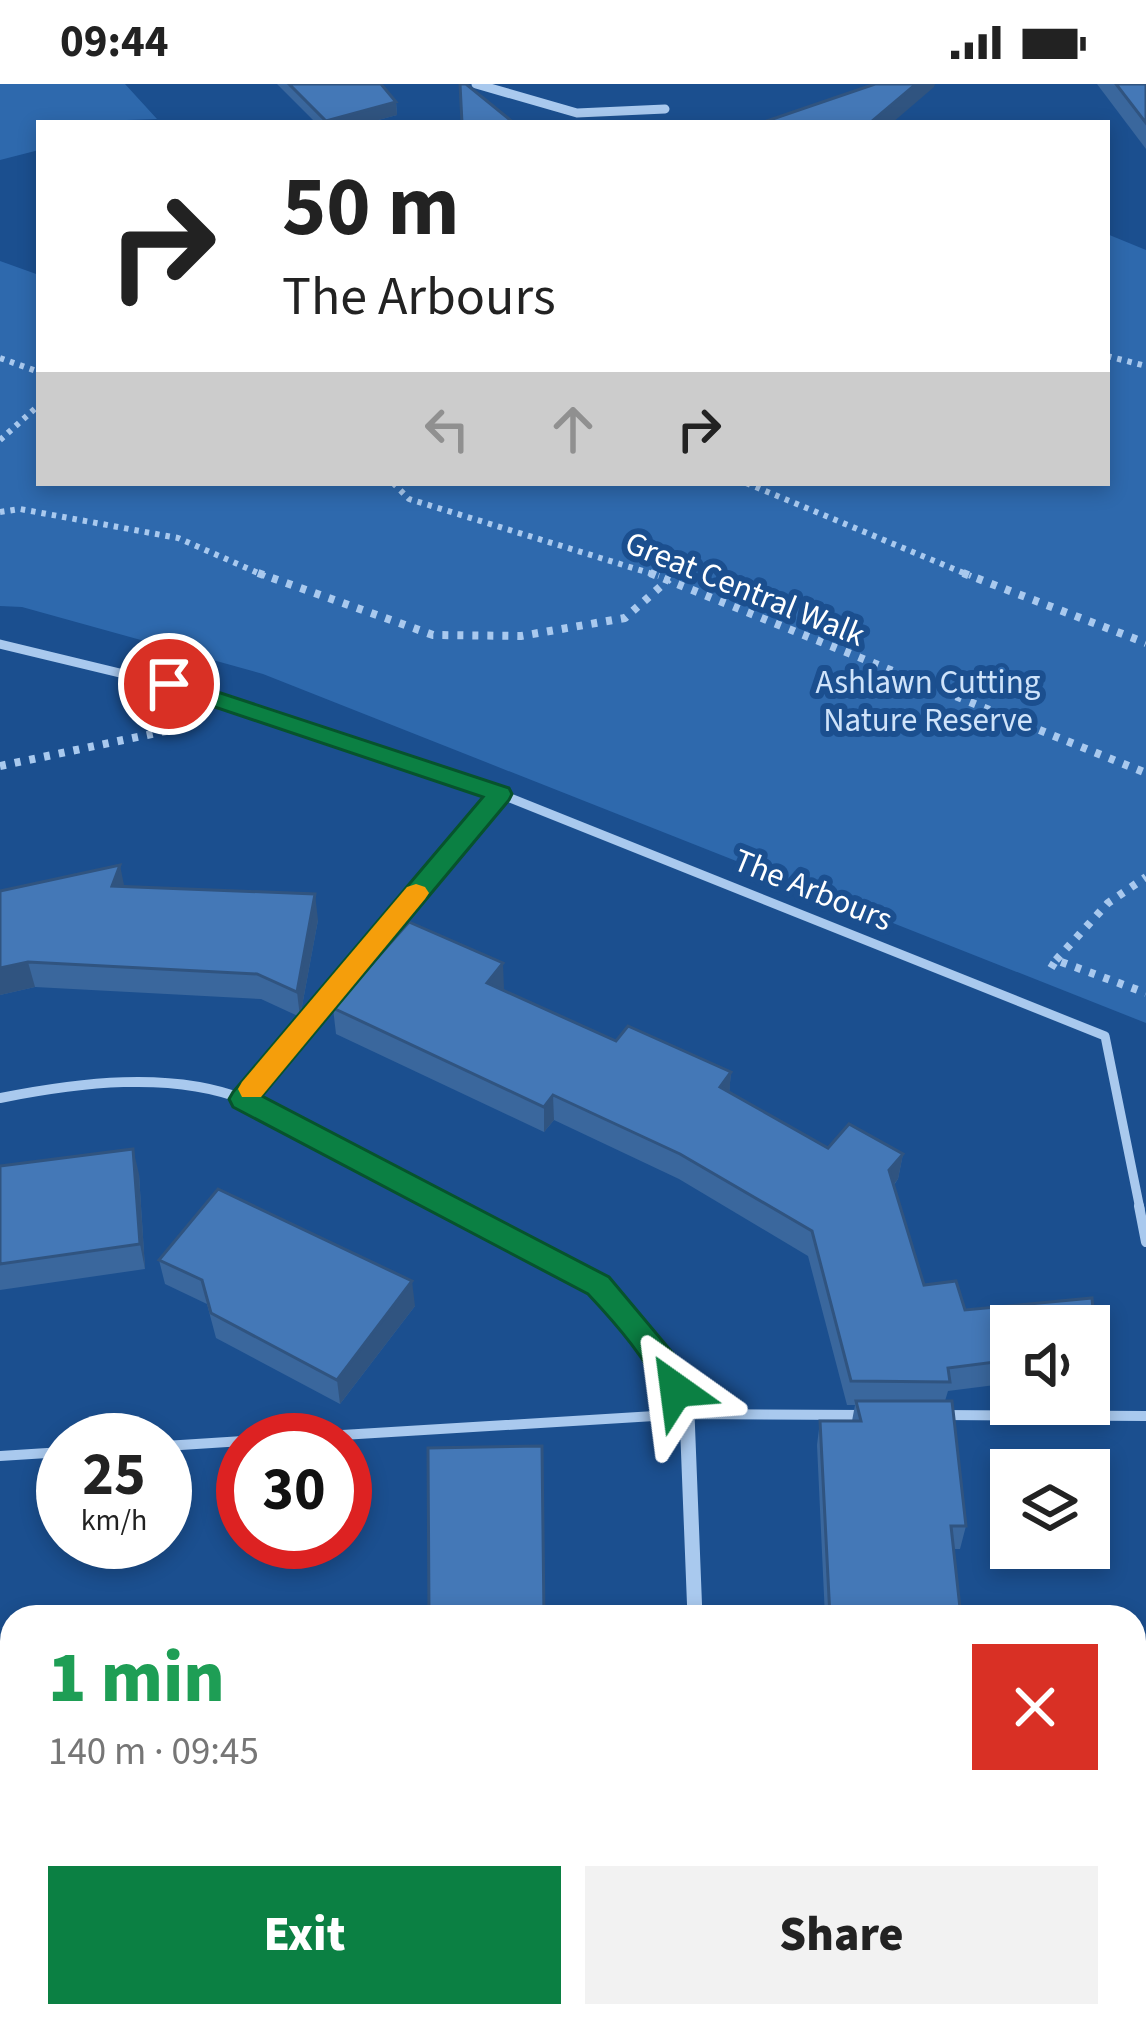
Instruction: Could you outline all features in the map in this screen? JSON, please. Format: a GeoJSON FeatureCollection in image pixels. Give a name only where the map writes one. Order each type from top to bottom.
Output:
{"type":"FeatureCollection","features":[{"type":"Feature","properties":{"kind":"street"},"geometry":{"type":"LineString","coordinates":[[476,84],[576,118],[665,109]]}},
{"type":"Feature","properties":{"kind":"street"},"geometry":{"type":"LineString","coordinates":[[0,1098],[101,1082],[183,1083],[243,1099],[599,1285],[666,1366],[687,1414],[695,1605]]}},
{"type":"Feature","properties":{"kind":"lane","name":"The Arbours"},"geometry":{"type":"LineString","coordinates":[[0,644],[211,695],[500,794],[1105,1036],[1146,1242]]}},
{"type":"Feature","properties":{"kind":"lane"},"geometry":{"type":"LineString","coordinates":[[243,1099],[500,794]]}},
{"type":"Feature","properties":{"kind":"lane"},"geometry":{"type":"LineString","coordinates":[[372,1433],[687,1414],[871,1415]]}},
{"type":"Feature","properties":{"kind":"lane"},"geometry":{"type":"LineString","coordinates":[[916,1415],[1146,1416]]}},
{"type":"Feature","properties":{"kind":"lane"},"geometry":{"type":"LineString","coordinates":[[0,1456],[36,1454]]}},
{"type":"Feature","properties":{"kind":"path"},"geometry":{"type":"LineString","coordinates":[[1110,357],[1146,366]]}},
{"type":"Feature","properties":{"kind":"path"},"geometry":{"type":"LineString","coordinates":[[0,358],[36,371]]}},
{"type":"Feature","properties":{"kind":"path"},"geometry":{"type":"LineString","coordinates":[[0,440],[36,408]]}},
{"type":"Feature","properties":{"kind":"path","name":"Great Central Walk"},"geometry":{"type":"LineString","coordinates":[[396,486],[409,500],[669,579],[932,691],[1146,773]]}},
{"type":"Feature","properties":{"kind":"path"},"geometry":{"type":"LineString","coordinates":[[753,486],[861,534],[1146,643]]}},
{"type":"Feature","properties":{"kind":"path"},"geometry":{"type":"LineString","coordinates":[[0,512],[20,509],[178,538],[288,586],[433,634],[521,636],[625,618],[669,579]]}},
{"type":"Feature","properties":{"kind":"path"},"geometry":{"type":"LineString","coordinates":[[0,766],[255,712]]}},
{"type":"Feature","properties":{"kind":"path"},"geometry":{"type":"LineString","coordinates":[[1056,960],[1108,903],[1146,877]]}},
{"type":"Feature","properties":{"kind":"green space"},"geometry":{"type":"Polygon","coordinates":[[[0,84],[125,84],[157,119],[36,120],[36,151],[0,160],[0,84]]]}},
{"type":"Feature","properties":{"kind":"green space","name":"Ashlawn Cutting Nature Reserve"},"geometry":{"type":"Polygon","coordinates":[[[1110,235],[1146,250],[1146,1023],[263,674],[22,607],[0,606],[0,261],[36,274],[36,486],[1110,486],[1110,235]]]}},
{"type":"Feature","properties":{"kind":"building"},"geometry":{"type":"Polygon","coordinates":[[[289,84],[381,84],[396,102],[330,120],[289,84]]]}},
{"type":"Feature","properties":{"kind":"building"},"geometry":{"type":"Polygon","coordinates":[[[460,84],[510,120],[462,120],[460,84]]]}},
{"type":"Feature","properties":{"kind":"building"},"geometry":{"type":"Polygon","coordinates":[[[875,84],[916,84],[874,120],[770,120],[875,84]]]}},
{"type":"Feature","properties":{"kind":"building"},"geometry":{"type":"Polygon","coordinates":[[[1116,84],[1146,84],[1146,123],[1116,84]]]}},
{"type":"Feature","properties":{"kind":"building"},"geometry":{"type":"Polygon","coordinates":[[[120,865],[112,886],[315,894],[297,992],[257,974],[28,962],[0,968],[0,891],[120,865]]]}},
{"type":"Feature","properties":{"kind":"building"},"geometry":{"type":"Polygon","coordinates":[[[409,922],[503,963],[487,983],[616,1041],[628,1026],[731,1072],[720,1087],[828,1148],[849,1124],[903,1154],[889,1170],[924,1285],[956,1281],[965,1310],[990,1308],[990,1363],[948,1368],[950,1382],[851,1381],[812,1231],[680,1154],[553,1095],[544,1107],[333,1008],[409,922]]]}},
{"type":"Feature","properties":{"kind":"building"},"geometry":{"type":"Polygon","coordinates":[[[133,1149],[140,1244],[0,1264],[0,1166],[133,1149]]]}},
{"type":"Feature","properties":{"kind":"building"},"geometry":{"type":"Polygon","coordinates":[[[218,1189],[412,1281],[337,1380],[211,1313],[202,1280],[159,1260],[218,1189]]]}},
{"type":"Feature","properties":{"kind":"building"},"geometry":{"type":"Polygon","coordinates":[[[1092,1298],[1093,1305],[1018,1305],[1092,1298]]]}},
{"type":"Feature","properties":{"kind":"building"},"geometry":{"type":"Polygon","coordinates":[[[856,1401],[952,1401],[966,1526],[951,1526],[960,1605],[829,1605],[820,1421],[861,1421],[856,1401]]]}},
{"type":"Feature","properties":{"kind":"building"},"geometry":{"type":"Polygon","coordinates":[[[542,1446],[544,1605],[429,1605],[428,1448],[542,1446]]]}},
{"type":"Feature","properties":{"kind":"slow traffic"},"geometry":{"type":"LineString","coordinates":[[252,1089],[416,893]]}},
{"type":"Feature","properties":{"kind":"route"},"geometry":{"type":"LineString","coordinates":[[169,684],[500,794],[243,1099],[599,1285],[666,1366],[676,1390]]}}]}
